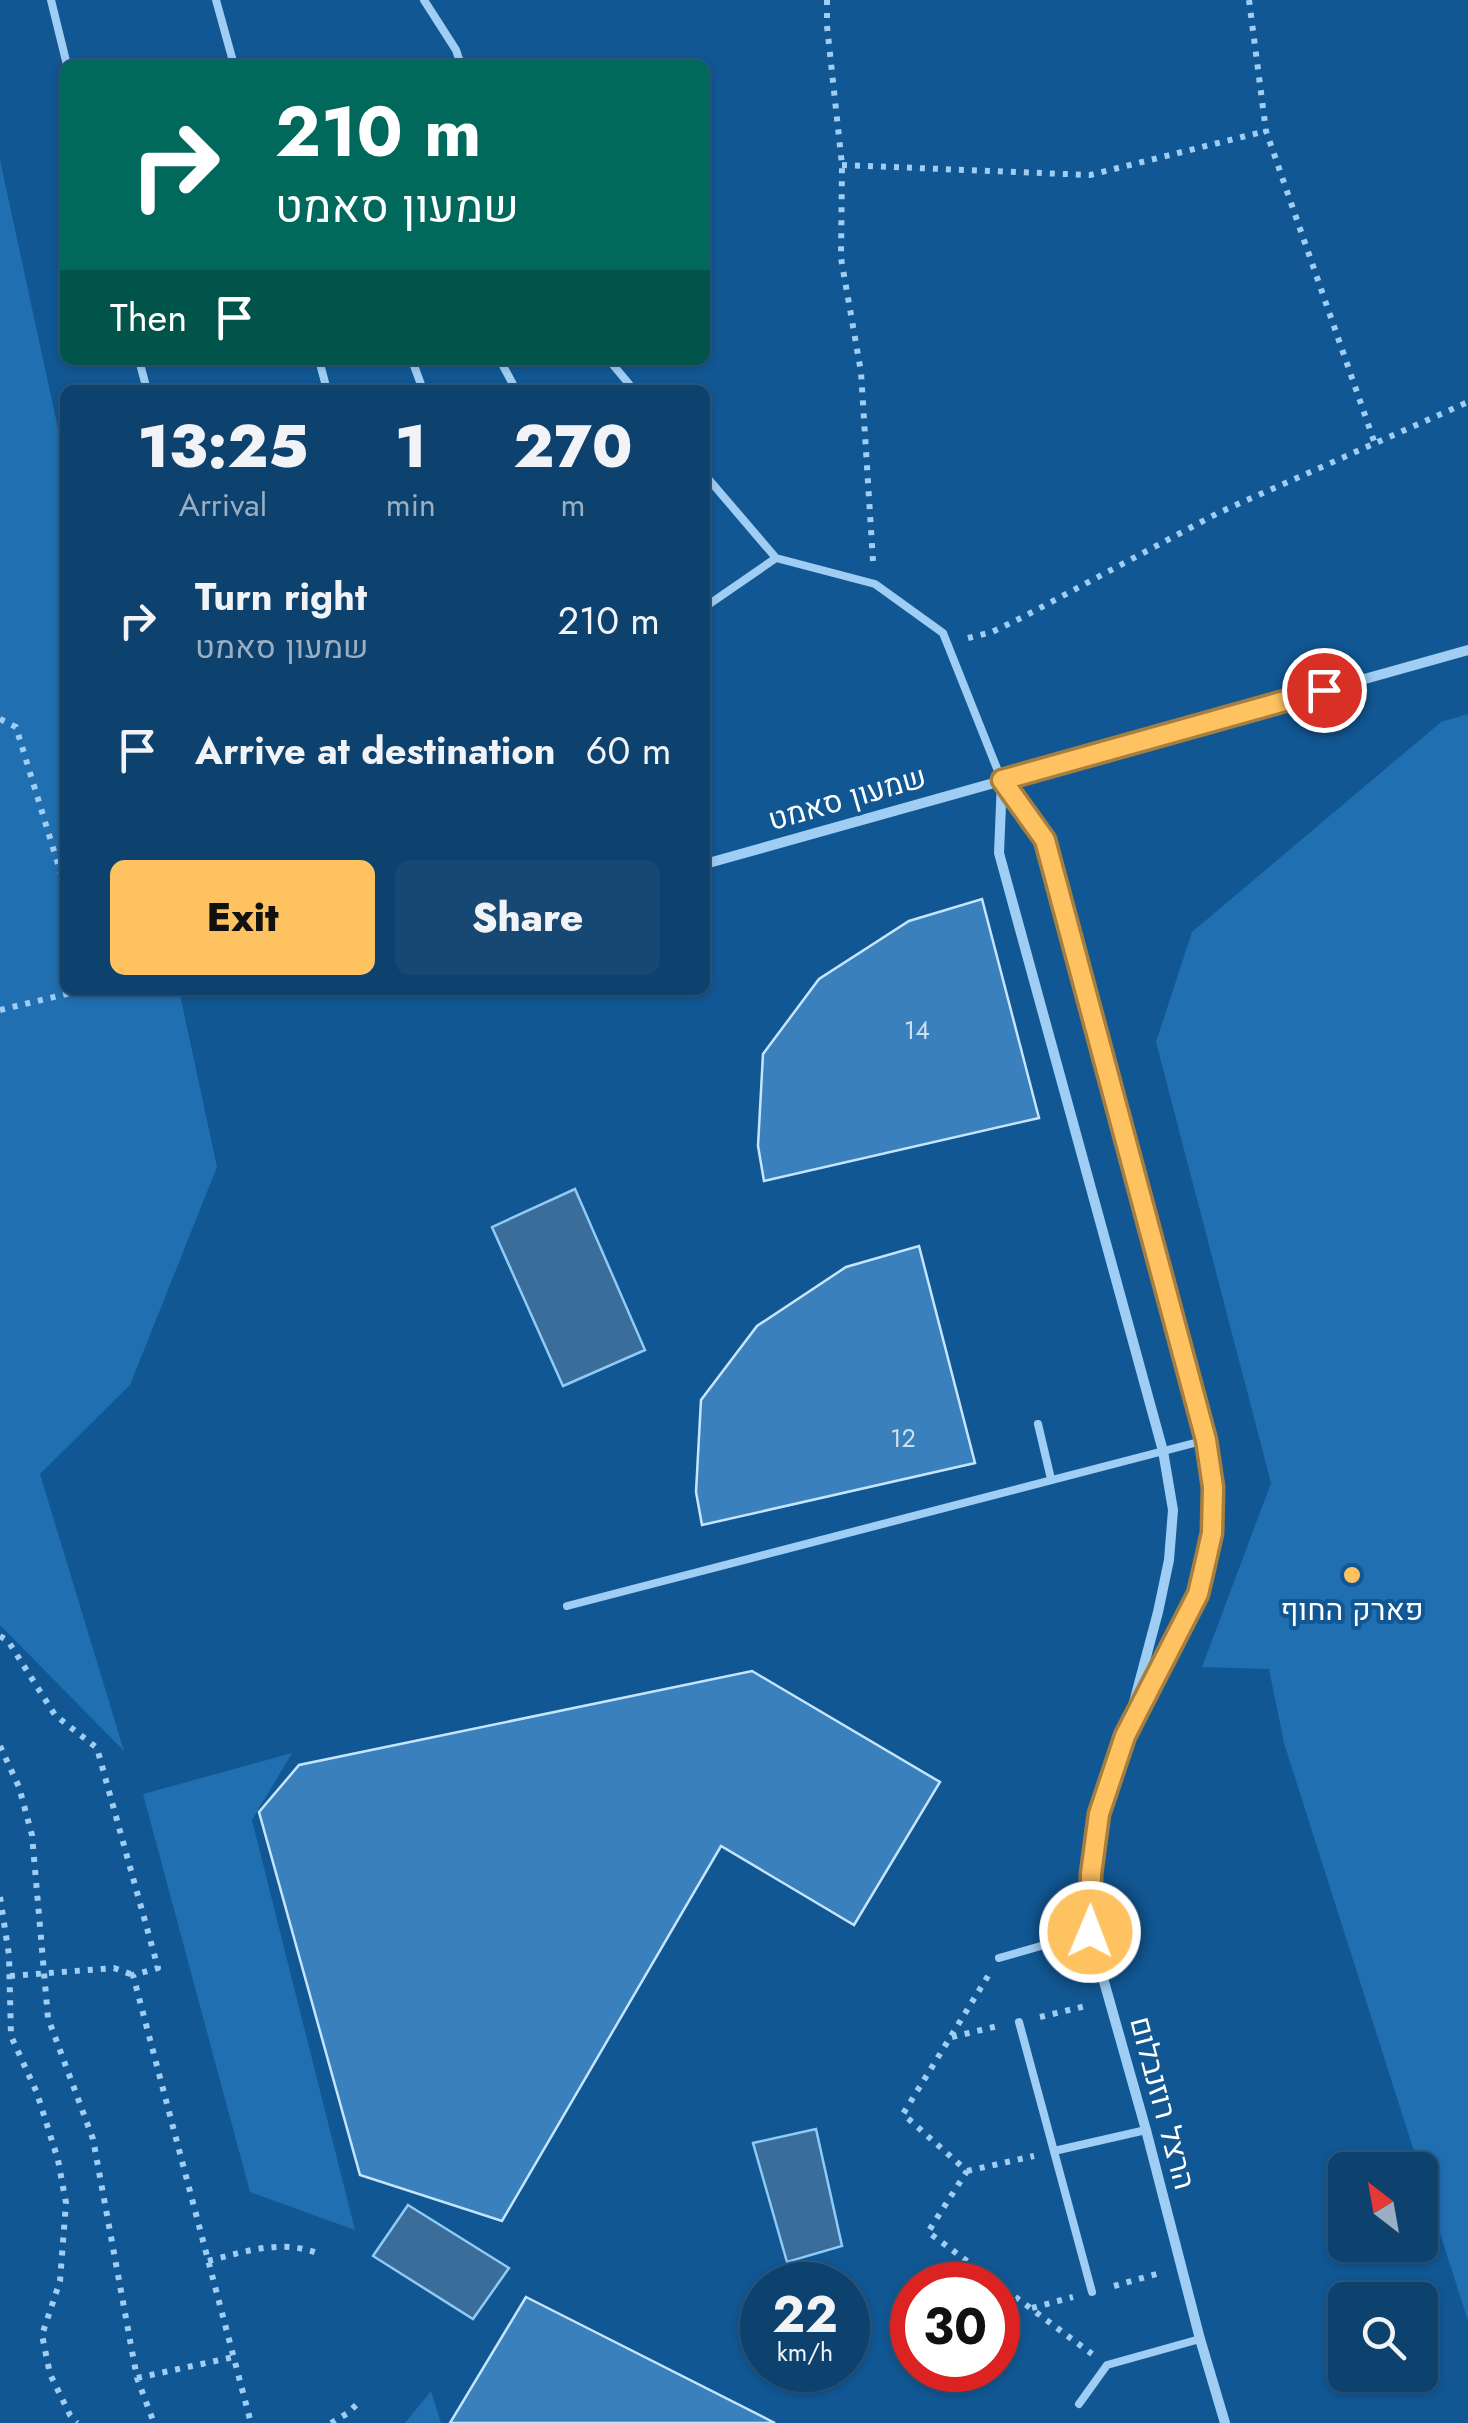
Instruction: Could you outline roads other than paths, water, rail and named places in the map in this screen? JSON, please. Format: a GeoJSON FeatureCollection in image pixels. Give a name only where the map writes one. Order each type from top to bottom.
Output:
{"type":"FeatureCollection","features":[{"type":"Feature","properties":{"kind":"street","name":"שמעון סאמט"},"geometry":{"type":"LineString","coordinates":[[710,863],[1468,650]]}},
{"type":"Feature","properties":{"kind":"street","name":"הרצל רוזנבלום"},"geometry":{"type":"LineString","coordinates":[[1002,780],[1045,840],[1206,1440],[1213,1487],[1212,1533],[1198,1594],[1125,1736]]}},
{"type":"Feature","properties":{"kind":"street","name":"הרצל רוזנבלום"},"geometry":{"type":"LineString","coordinates":[[1002,780],[999,853],[1163,1452],[1173,1510],[1170,1560],[1158,1612],[1125,1736],[1099,1814],[1091,1874],[1090,1932],[1225,2423]]}},
{"type":"Feature","properties":{"kind":"lane"},"geometry":{"type":"LineString","coordinates":[[51,0],[66,60]]}},
{"type":"Feature","properties":{"kind":"lane"},"geometry":{"type":"LineString","coordinates":[[216,0],[233,60]]}},
{"type":"Feature","properties":{"kind":"lane"},"geometry":{"type":"LineString","coordinates":[[424,0],[459,60]]}},
{"type":"Feature","properties":{"kind":"lane"},"geometry":{"type":"LineString","coordinates":[[614,365],[630,385]]}},
{"type":"Feature","properties":{"kind":"lane"},"geometry":{"type":"LineString","coordinates":[[710,481],[776,558],[875,584],[943,633],[1002,780]]}},
{"type":"Feature","properties":{"kind":"lane"},"geometry":{"type":"LineString","coordinates":[[710,604],[776,558]]}},
{"type":"Feature","properties":{"kind":"lane"},"geometry":{"type":"LineString","coordinates":[[1038,1424],[1051,1479]]}},
{"type":"Feature","properties":{"kind":"lane"},"geometry":{"type":"LineString","coordinates":[[567,1606],[1206,1440]]}},
{"type":"Feature","properties":{"kind":"lane"},"geometry":{"type":"LineString","coordinates":[[999,1958],[1090,1932]]}},
{"type":"Feature","properties":{"kind":"lane"},"geometry":{"type":"LineString","coordinates":[[1019,2022],[1092,2292]]}},
{"type":"Feature","properties":{"kind":"lane"},"geometry":{"type":"LineString","coordinates":[[1054,2152],[1146,2130]]}},
{"type":"Feature","properties":{"kind":"lane"},"geometry":{"type":"LineString","coordinates":[[1079,2404],[1107,2365],[1200,2338]]}},
{"type":"Feature","properties":{"kind":"place","name":"פארק החוף"},"geometry":{"type":"Point","coordinates":[1352,1575]}}]}
